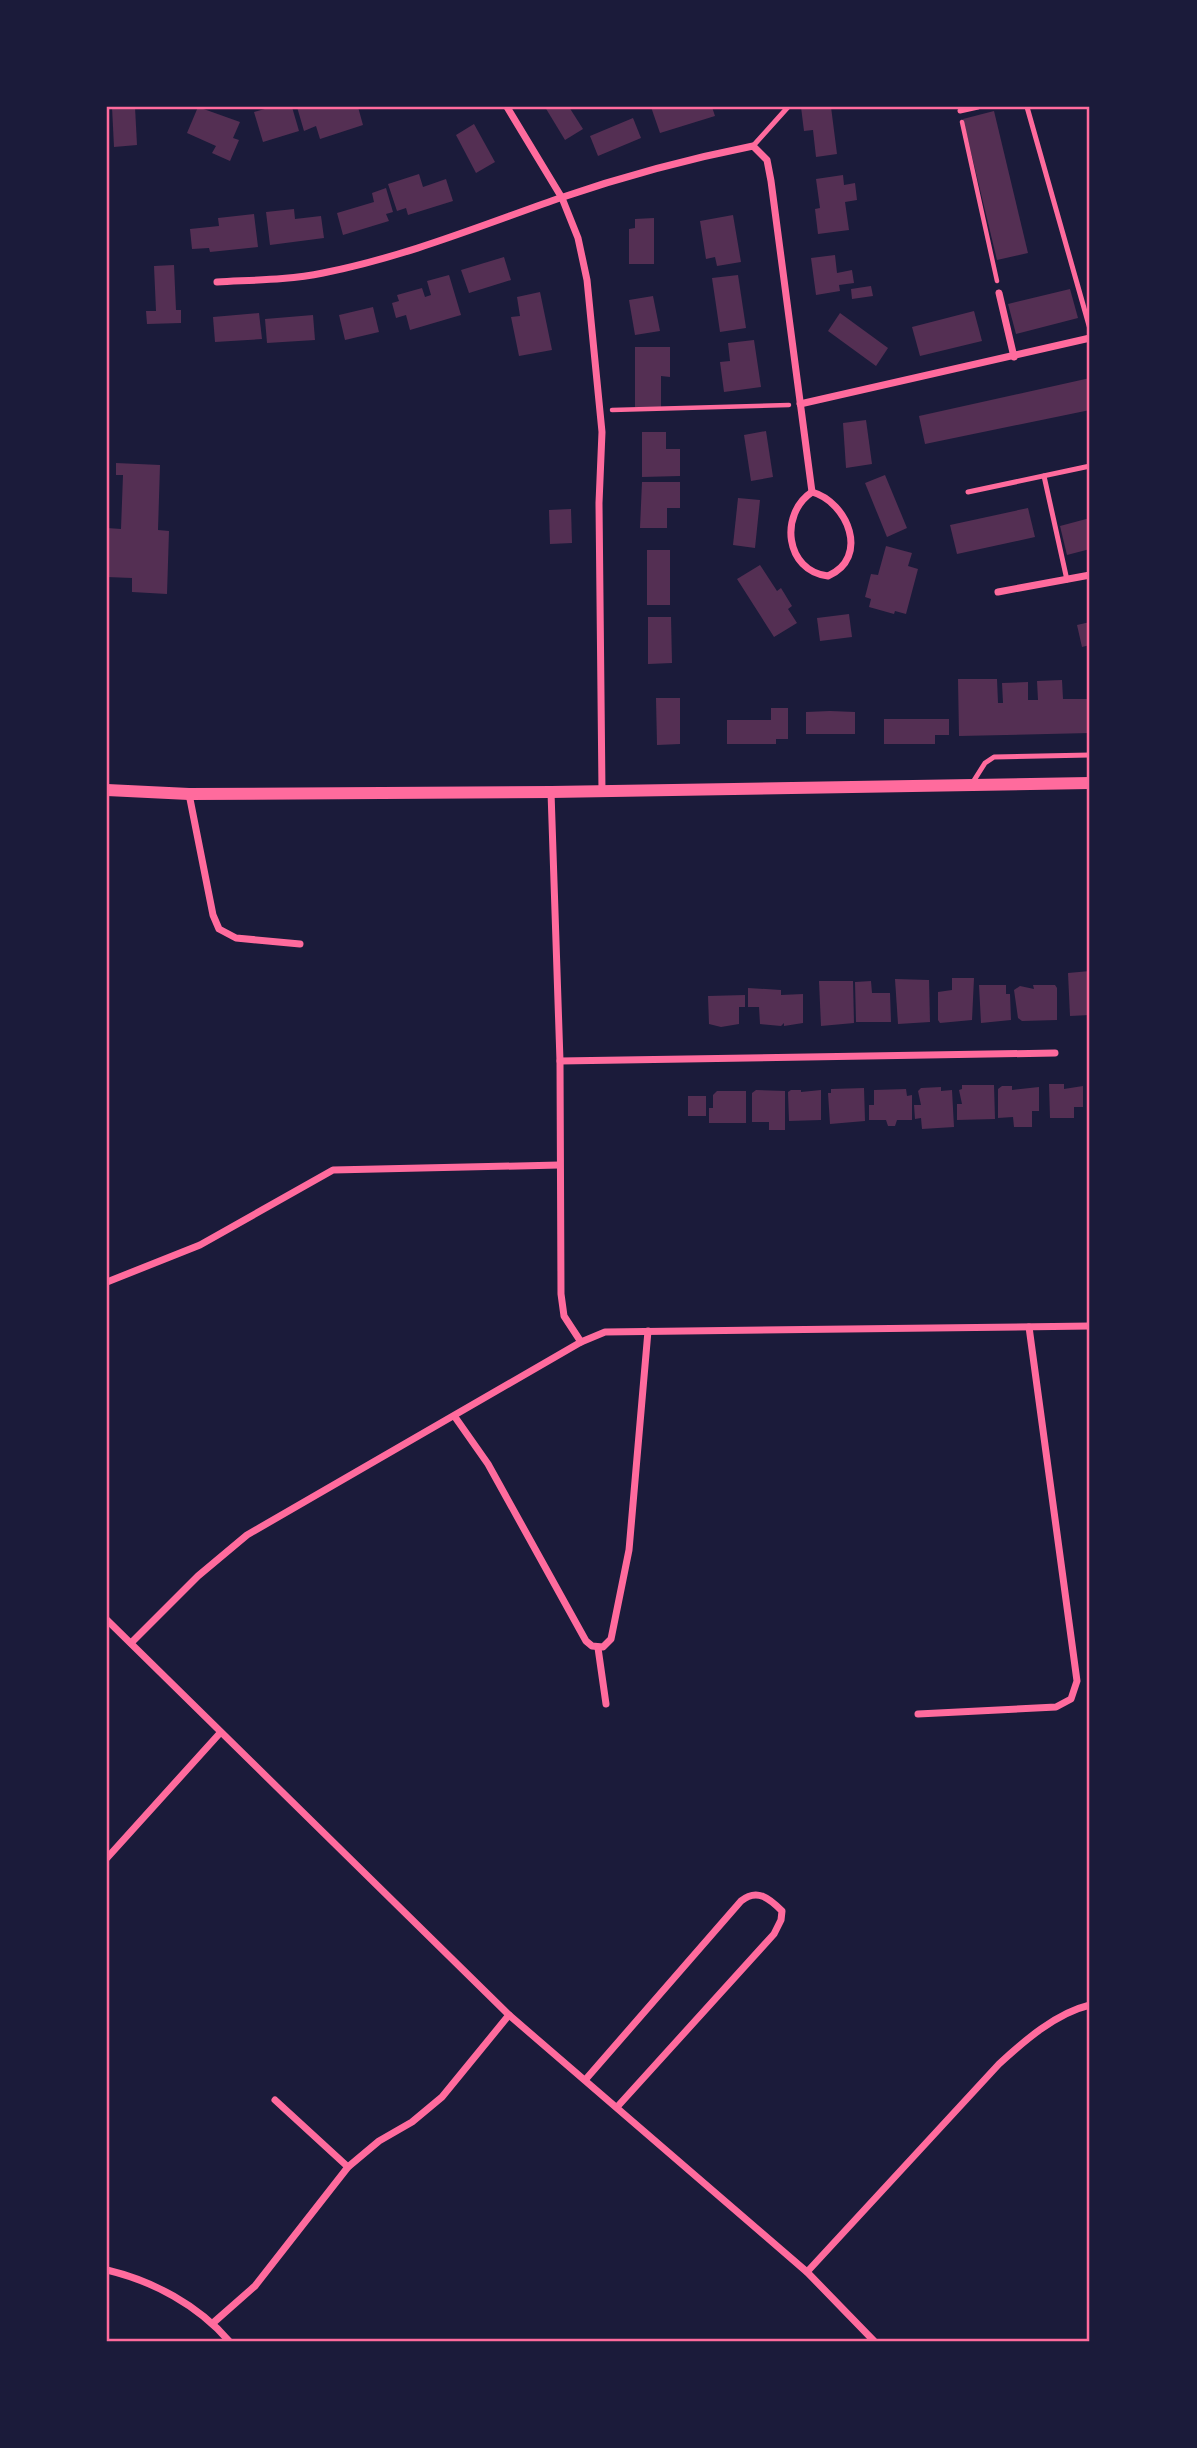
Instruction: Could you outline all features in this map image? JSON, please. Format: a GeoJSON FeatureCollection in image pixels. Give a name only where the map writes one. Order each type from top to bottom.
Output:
{"type":"FeatureCollection","features":[{"type":"Feature","properties":{"kind":"street"},"geometry":{"type":"LineString","coordinates":[[506,107],[562,198],[578,238],[587,279],[599,379],[602,792]]}},
{"type":"Feature","properties":{"kind":"street"},"geometry":{"type":"LineString","coordinates":[[217,282],[333,271],[438,242],[562,198],[670,165],[753,146],[767,160],[771,181],[812,492]]}},
{"type":"Feature","properties":{"kind":"street"},"geometry":{"type":"LineString","coordinates":[[999,293],[1014,357]]}},
{"type":"Feature","properties":{"kind":"street"},"geometry":{"type":"LineString","coordinates":[[800,404],[1090,338]]}},
{"type":"Feature","properties":{"kind":"street"},"geometry":{"type":"LineString","coordinates":[[812,492],[833,503],[843,514],[851,535],[850,549],[842,567],[828,576],[807,571],[799,562],[791,543],[797,506],[812,492]]}},
{"type":"Feature","properties":{"kind":"street"},"geometry":{"type":"LineString","coordinates":[[998,593],[1090,575]]}},
{"type":"Feature","properties":{"kind":"street"},"geometry":{"type":"LineString","coordinates":[[107,790],[189,793],[551,793],[1090,783]]}},
{"type":"Feature","properties":{"kind":"street"},"geometry":{"type":"LineString","coordinates":[[189,793],[213,915],[219,929],[236,938],[300,944]]}},
{"type":"Feature","properties":{"kind":"street"},"geometry":{"type":"LineString","coordinates":[[551,793],[560,1061],[561,1294],[564,1316],[581,1342]]}},
{"type":"Feature","properties":{"kind":"street"},"geometry":{"type":"LineString","coordinates":[[560,1061],[1055,1054]]}},
{"type":"Feature","properties":{"kind":"street"},"geometry":{"type":"LineString","coordinates":[[107,1282],[200,1245],[334,1170],[559,1165]]}},
{"type":"Feature","properties":{"kind":"street"},"geometry":{"type":"LineString","coordinates":[[131,1643],[198,1576],[247,1535],[581,1342],[605,1332],[1090,1325]]}},
{"type":"Feature","properties":{"kind":"street"},"geometry":{"type":"LineString","coordinates":[[918,1714],[1056,1707],[1071,1699],[1077,1681],[1029,1326]]}},
{"type":"Feature","properties":{"kind":"street"},"geometry":{"type":"LineString","coordinates":[[455,1417],[488,1464],[586,1641],[598,1648],[603,1647],[611,1639],[629,1550],[648,1331]]}},
{"type":"Feature","properties":{"kind":"street"},"geometry":{"type":"LineString","coordinates":[[107,1620],[509,2015],[618,2106],[807,2272],[874,2341]]}},
{"type":"Feature","properties":{"kind":"street"},"geometry":{"type":"LineString","coordinates":[[598,1648],[606,1704]]}},
{"type":"Feature","properties":{"kind":"street"},"geometry":{"type":"LineString","coordinates":[[107,1858],[220,1733]]}},
{"type":"Feature","properties":{"kind":"street"},"geometry":{"type":"LineString","coordinates":[[586,2079],[741,1901],[750,1894],[771,1900],[782,1911],[782,1920],[774,1934],[618,2106]]}},
{"type":"Feature","properties":{"kind":"street"},"geometry":{"type":"LineString","coordinates":[[807,2272],[999,2064],[1026,2039],[1079,2008],[1090,2005]]}},
{"type":"Feature","properties":{"kind":"street"},"geometry":{"type":"LineString","coordinates":[[213,2323],[255,2286],[348,2167],[379,2141],[412,2122],[442,2097],[509,2015]]}},
{"type":"Feature","properties":{"kind":"street"},"geometry":{"type":"LineString","coordinates":[[275,2101],[348,2167]]}},
{"type":"Feature","properties":{"kind":"street"},"geometry":{"type":"LineString","coordinates":[[107,2270],[138,2277],[165,2291],[213,2323],[229,2341]]}},
{"type":"Feature","properties":{"kind":"lane"},"geometry":{"type":"LineString","coordinates":[[753,146],[788,107]]}},
{"type":"Feature","properties":{"kind":"lane"},"geometry":{"type":"LineString","coordinates":[[960,111],[978,107]]}},
{"type":"Feature","properties":{"kind":"lane"},"geometry":{"type":"LineString","coordinates":[[1027,107],[1090,330]]}},
{"type":"Feature","properties":{"kind":"lane"},"geometry":{"type":"LineString","coordinates":[[968,492],[1090,466]]}},
{"type":"Feature","properties":{"kind":"lane"},"geometry":{"type":"LineString","coordinates":[[1044,476],[1067,580]]}},
{"type":"Feature","properties":{"kind":"lane"},"geometry":{"type":"LineString","coordinates":[[971,785],[985,763],[993,757],[1090,755]]}},
{"type":"Feature","properties":{"kind":"path"},"geometry":{"type":"LineString","coordinates":[[960,111],[999,293]]}},
{"type":"Feature","properties":{"kind":"path"},"geometry":{"type":"LineString","coordinates":[[599,410],[800,404]]}},
{"type":"Feature","properties":{"kind":"building"},"geometry":{"type":"Polygon","coordinates":[[[112,107],[135,107],[137,145],[114,147],[112,107]]]}},
{"type":"Feature","properties":{"kind":"building"},"geometry":{"type":"Polygon","coordinates":[[[198,107],[240,122],[233,138],[239,140],[230,161],[212,153],[216,146],[187,133],[198,107]]]}},
{"type":"Feature","properties":{"kind":"building"},"geometry":{"type":"Polygon","coordinates":[[[272,107],[292,107],[299,131],[263,142],[254,112],[272,107]]]}},
{"type":"Feature","properties":{"kind":"building"},"geometry":{"type":"Polygon","coordinates":[[[297,107],[358,107],[363,125],[320,139],[316,126],[304,131],[297,107]]]}},
{"type":"Feature","properties":{"kind":"building"},"geometry":{"type":"Polygon","coordinates":[[[545,107],[569,107],[583,129],[565,140],[545,107]]]}},
{"type":"Feature","properties":{"kind":"building"},"geometry":{"type":"Polygon","coordinates":[[[651,107],[712,107],[715,116],[660,133],[651,107]]]}},
{"type":"Feature","properties":{"kind":"building"},"geometry":{"type":"Polygon","coordinates":[[[801,107],[831,107],[837,154],[816,157],[813,130],[804,131],[801,107]]]}},
{"type":"Feature","properties":{"kind":"building"},"geometry":{"type":"Polygon","coordinates":[[[994,111],[1028,253],[997,260],[963,119],[994,111]]]}},
{"type":"Feature","properties":{"kind":"building"},"geometry":{"type":"Polygon","coordinates":[[[633,118],[641,138],[598,156],[590,136],[633,118]]]}},
{"type":"Feature","properties":{"kind":"building"},"geometry":{"type":"Polygon","coordinates":[[[474,124],[495,162],[476,173],[456,135],[474,124]]]}},
{"type":"Feature","properties":{"kind":"building"},"geometry":{"type":"Polygon","coordinates":[[[419,174],[423,187],[446,179],[453,201],[408,215],[406,208],[397,211],[388,184],[419,174]]]}},
{"type":"Feature","properties":{"kind":"building"},"geometry":{"type":"Polygon","coordinates":[[[843,175],[844,185],[855,183],[857,200],[845,202],[849,230],[818,234],[815,209],[820,208],[816,179],[843,175]]]}},
{"type":"Feature","properties":{"kind":"building"},"geometry":{"type":"Polygon","coordinates":[[[386,188],[393,212],[386,214],[389,221],[343,235],[337,213],[374,202],[372,193],[386,188]]]}},
{"type":"Feature","properties":{"kind":"building"},"geometry":{"type":"Polygon","coordinates":[[[294,209],[295,219],[321,216],[324,238],[270,245],[266,212],[294,209]]]}},
{"type":"Feature","properties":{"kind":"building"},"geometry":{"type":"Polygon","coordinates":[[[254,214],[258,247],[210,252],[209,248],[192,249],[190,229],[219,226],[218,218],[254,214]]]}},
{"type":"Feature","properties":{"kind":"building"},"geometry":{"type":"Polygon","coordinates":[[[733,215],[741,262],[717,266],[715,257],[706,259],[700,221],[733,215]]]}},
{"type":"Feature","properties":{"kind":"building"},"geometry":{"type":"Polygon","coordinates":[[[654,218],[654,264],[629,264],[629,229],[635,228],[635,219],[654,218]]]}},
{"type":"Feature","properties":{"kind":"building"},"geometry":{"type":"Polygon","coordinates":[[[835,255],[837,273],[852,270],[854,283],[839,285],[840,291],[816,295],[811,258],[835,255]]]}},
{"type":"Feature","properties":{"kind":"building"},"geometry":{"type":"Polygon","coordinates":[[[504,257],[511,280],[469,293],[461,270],[504,257]]]}},
{"type":"Feature","properties":{"kind":"building"},"geometry":{"type":"Polygon","coordinates":[[[174,265],[176,310],[181,310],[181,323],[147,324],[146,311],[156,311],[154,266],[174,265]]]}},
{"type":"Feature","properties":{"kind":"building"},"geometry":{"type":"Polygon","coordinates":[[[449,275],[461,315],[410,330],[406,315],[396,318],[392,303],[399,301],[397,295],[422,288],[425,297],[431,295],[427,281],[449,275]]]}},
{"type":"Feature","properties":{"kind":"building"},"geometry":{"type":"Polygon","coordinates":[[[738,275],[746,328],[720,332],[712,278],[738,275]]]}},
{"type":"Feature","properties":{"kind":"building"},"geometry":{"type":"Polygon","coordinates":[[[871,286],[873,296],[852,299],[851,289],[871,286]]]}},
{"type":"Feature","properties":{"kind":"building"},"geometry":{"type":"Polygon","coordinates":[[[1070,289],[1078,318],[1016,334],[1008,304],[1070,289]]]}},
{"type":"Feature","properties":{"kind":"building"},"geometry":{"type":"Polygon","coordinates":[[[540,292],[552,350],[519,356],[511,317],[520,316],[517,297],[540,292]]]}},
{"type":"Feature","properties":{"kind":"building"},"geometry":{"type":"Polygon","coordinates":[[[653,296],[660,331],[635,335],[629,300],[653,296]]]}},
{"type":"Feature","properties":{"kind":"building"},"geometry":{"type":"Polygon","coordinates":[[[373,307],[379,332],[345,340],[339,315],[373,307]]]}},
{"type":"Feature","properties":{"kind":"building"},"geometry":{"type":"Polygon","coordinates":[[[974,311],[982,341],[920,356],[912,327],[974,311]]]}},
{"type":"Feature","properties":{"kind":"building"},"geometry":{"type":"Polygon","coordinates":[[[259,313],[262,339],[215,342],[213,317],[259,313]]]}},
{"type":"Feature","properties":{"kind":"building"},"geometry":{"type":"Polygon","coordinates":[[[840,313],[888,348],[876,366],[828,331],[840,313]]]}},
{"type":"Feature","properties":{"kind":"building"},"geometry":{"type":"Polygon","coordinates":[[[313,315],[315,340],[267,343],[265,319],[313,315]]]}},
{"type":"Feature","properties":{"kind":"building"},"geometry":{"type":"Polygon","coordinates":[[[754,340],[761,387],[724,392],[720,362],[730,361],[728,343],[754,340]]]}},
{"type":"Feature","properties":{"kind":"building"},"geometry":{"type":"Polygon","coordinates":[[[635,347],[670,347],[670,377],[661,376],[661,407],[635,407],[635,347]]]}},
{"type":"Feature","properties":{"kind":"building"},"geometry":{"type":"Polygon","coordinates":[[[1090,378],[1090,410],[925,444],[919,416],[1090,378]]]}},
{"type":"Feature","properties":{"kind":"building"},"geometry":{"type":"Polygon","coordinates":[[[866,420],[872,464],[846,468],[843,423],[866,420]]]}},
{"type":"Feature","properties":{"kind":"building"},"geometry":{"type":"Polygon","coordinates":[[[766,431],[773,477],[751,481],[744,435],[766,431]]]}},
{"type":"Feature","properties":{"kind":"building"},"geometry":{"type":"Polygon","coordinates":[[[642,432],[666,432],[666,449],[680,449],[680,476],[642,477],[642,432]]]}},
{"type":"Feature","properties":{"kind":"building"},"geometry":{"type":"Polygon","coordinates":[[[116,463],[160,465],[158,530],[169,531],[167,594],[132,592],[132,578],[107,577],[107,528],[121,529],[123,475],[116,475],[116,463]]]}},
{"type":"Feature","properties":{"kind":"building"},"geometry":{"type":"Polygon","coordinates":[[[885,475],[907,528],[887,537],[865,483],[885,475]]]}},
{"type":"Feature","properties":{"kind":"building"},"geometry":{"type":"Polygon","coordinates":[[[642,482],[680,482],[680,508],[667,508],[667,528],[640,528],[642,482]]]}},
{"type":"Feature","properties":{"kind":"building"},"geometry":{"type":"Polygon","coordinates":[[[738,498],[760,500],[755,548],[733,545],[738,498]]]}},
{"type":"Feature","properties":{"kind":"building"},"geometry":{"type":"Polygon","coordinates":[[[1028,508],[1035,537],[957,554],[950,525],[1028,508]]]}},
{"type":"Feature","properties":{"kind":"building"},"geometry":{"type":"Polygon","coordinates":[[[571,509],[572,543],[550,544],[549,510],[571,509]]]}},
{"type":"Feature","properties":{"kind":"building"},"geometry":{"type":"Polygon","coordinates":[[[1090,518],[1090,549],[1067,555],[1060,526],[1090,518]]]}},
{"type":"Feature","properties":{"kind":"building"},"geometry":{"type":"Polygon","coordinates":[[[886,546],[912,553],[908,566],[918,569],[906,614],[895,611],[894,614],[869,607],[871,599],[865,597],[871,574],[878,575],[886,546]]]}},
{"type":"Feature","properties":{"kind":"building"},"geometry":{"type":"Polygon","coordinates":[[[647,550],[670,550],[670,605],[647,605],[647,550]]]}},
{"type":"Feature","properties":{"kind":"building"},"geometry":{"type":"Polygon","coordinates":[[[760,565],[777,591],[781,588],[792,606],[788,609],[797,623],[774,637],[737,579],[760,565]]]}},
{"type":"Feature","properties":{"kind":"building"},"geometry":{"type":"Polygon","coordinates":[[[849,614],[852,637],[820,641],[817,618],[849,614]]]}},
{"type":"Feature","properties":{"kind":"building"},"geometry":{"type":"Polygon","coordinates":[[[648,617],[671,617],[672,663],[648,664],[648,617]]]}},
{"type":"Feature","properties":{"kind":"building"},"geometry":{"type":"Polygon","coordinates":[[[1090,622],[1090,645],[1082,647],[1077,625],[1090,622]]]}},
{"type":"Feature","properties":{"kind":"building"},"geometry":{"type":"Polygon","coordinates":[[[958,679],[997,679],[998,703],[1003,703],[1002,683],[1028,682],[1028,700],[1038,700],[1037,681],[1062,680],[1063,699],[1090,699],[1090,733],[959,736],[958,679]]]}},
{"type":"Feature","properties":{"kind":"building"},"geometry":{"type":"Polygon","coordinates":[[[656,698],[680,698],[680,744],[657,745],[656,698]]]}},
{"type":"Feature","properties":{"kind":"building"},"geometry":{"type":"Polygon","coordinates":[[[771,708],[788,708],[788,739],[776,739],[776,744],[727,744],[727,720],[771,720],[771,708]]]}},
{"type":"Feature","properties":{"kind":"building"},"geometry":{"type":"Polygon","coordinates":[[[806,712],[855,712],[855,734],[806,734],[806,712]]]}},
{"type":"Feature","properties":{"kind":"building"},"geometry":{"type":"Polygon","coordinates":[[[884,719],[949,719],[949,735],[935,735],[935,744],[884,744],[884,719]]]}},
{"type":"Feature","properties":{"kind":"building"},"geometry":{"type":"Polygon","coordinates":[[[1090,971],[1090,1015],[1070,1016],[1068,973],[1090,971]]]}},
{"type":"Feature","properties":{"kind":"building"},"geometry":{"type":"Polygon","coordinates":[[[952,978],[974,978],[972,1020],[940,1023],[938,992],[952,990],[952,978]]]}},
{"type":"Feature","properties":{"kind":"building"},"geometry":{"type":"Polygon","coordinates":[[[895,979],[929,980],[930,1022],[898,1024],[895,979]]]}},
{"type":"Feature","properties":{"kind":"building"},"geometry":{"type":"Polygon","coordinates":[[[819,981],[853,981],[854,1023],[821,1026],[819,981]]]}},
{"type":"Feature","properties":{"kind":"building"},"geometry":{"type":"Polygon","coordinates":[[[871,981],[872,993],[890,993],[891,1022],[856,1022],[855,982],[871,981]]]}},
{"type":"Feature","properties":{"kind":"building"},"geometry":{"type":"Polygon","coordinates":[[[979,985],[1006,985],[1006,994],[1010,994],[1011,1020],[981,1023],[979,985]]]}},
{"type":"Feature","properties":{"kind":"building"},"geometry":{"type":"Polygon","coordinates":[[[1033,985],[1055,985],[1057,1020],[1022,1021],[1018,1018],[1014,990],[1020,986],[1034,989],[1033,985]]]}},
{"type":"Feature","properties":{"kind":"building"},"geometry":{"type":"Polygon","coordinates":[[[748,988],[781,990],[781,995],[803,994],[803,1023],[784,1026],[784,1023],[781,1026],[760,1024],[759,1007],[748,1007],[748,988]]]}},
{"type":"Feature","properties":{"kind":"building"},"geometry":{"type":"Polygon","coordinates":[[[745,995],[745,1007],[739,1007],[739,1024],[721,1027],[709,1024],[708,996],[745,995]]]}},
{"type":"Feature","properties":{"kind":"building"},"geometry":{"type":"Polygon","coordinates":[[[1049,1084],[1064,1084],[1064,1089],[1083,1086],[1083,1107],[1074,1107],[1074,1118],[1050,1118],[1049,1084]]]}},
{"type":"Feature","properties":{"kind":"building"},"geometry":{"type":"Polygon","coordinates":[[[962,1085],[994,1085],[995,1119],[957,1120],[957,1104],[962,1104],[959,1090],[962,1085]]]}},
{"type":"Feature","properties":{"kind":"building"},"geometry":{"type":"Polygon","coordinates":[[[1012,1086],[1012,1090],[1039,1087],[1039,1111],[1032,1111],[1032,1127],[1014,1127],[1013,1117],[998,1118],[998,1089],[1012,1086]]]}},
{"type":"Feature","properties":{"kind":"building"},"geometry":{"type":"Polygon","coordinates":[[[941,1087],[941,1091],[952,1090],[954,1127],[922,1129],[921,1118],[915,1119],[914,1105],[921,1105],[918,1091],[921,1088],[941,1087]]]}},
{"type":"Feature","properties":{"kind":"building"},"geometry":{"type":"Polygon","coordinates":[[[864,1088],[865,1121],[830,1124],[828,1093],[831,1093],[831,1089],[864,1088]]]}},
{"type":"Feature","properties":{"kind":"building"},"geometry":{"type":"Polygon","coordinates":[[[906,1089],[907,1096],[912,1095],[912,1120],[897,1120],[895,1126],[888,1126],[886,1120],[869,1120],[869,1105],[874,1105],[874,1090],[906,1089]]]}},
{"type":"Feature","properties":{"kind":"building"},"geometry":{"type":"Polygon","coordinates":[[[756,1090],[785,1091],[785,1130],[769,1130],[769,1122],[752,1122],[752,1093],[756,1090]]]}},
{"type":"Feature","properties":{"kind":"building"},"geometry":{"type":"Polygon","coordinates":[[[821,1090],[821,1120],[789,1121],[788,1092],[821,1090]]]}},
{"type":"Feature","properties":{"kind":"building"},"geometry":{"type":"Polygon","coordinates":[[[717,1091],[746,1091],[746,1123],[709,1123],[709,1108],[713,1108],[713,1095],[717,1091]]]}},
{"type":"Feature","properties":{"kind":"building"},"geometry":{"type":"Polygon","coordinates":[[[688,1096],[706,1096],[706,1116],[688,1116],[688,1096]]]}}]}
